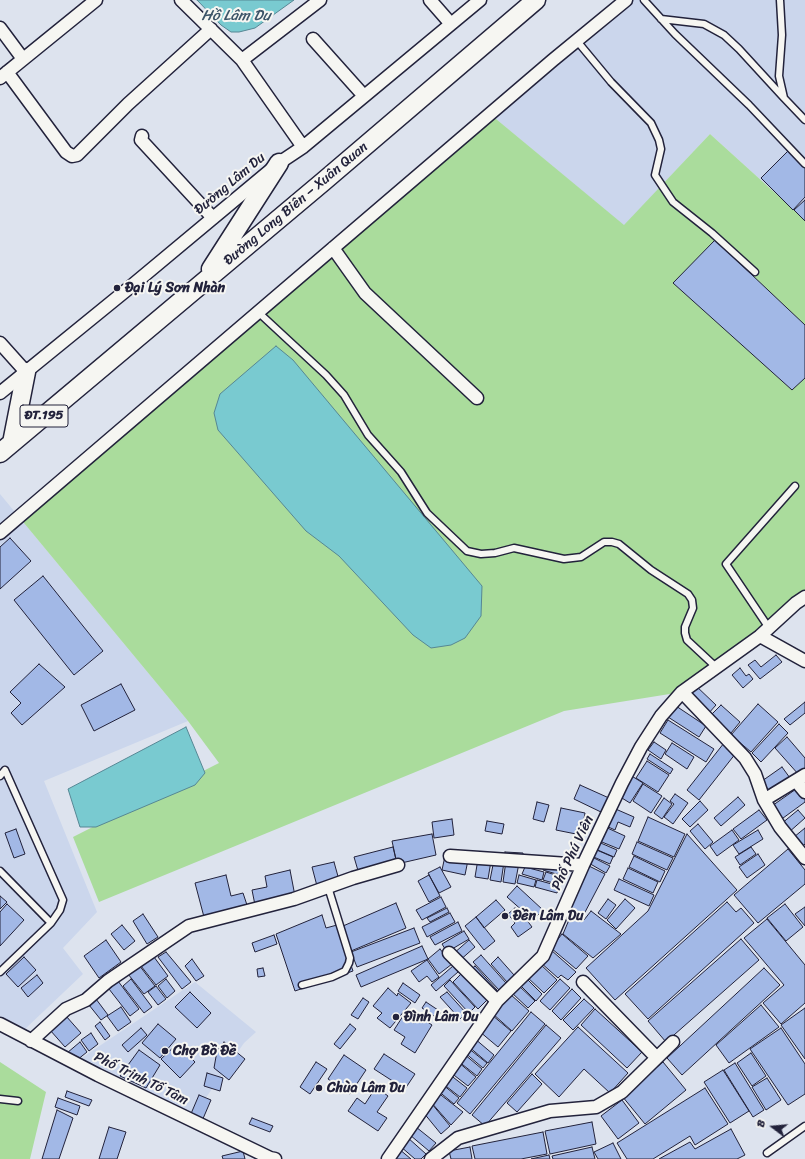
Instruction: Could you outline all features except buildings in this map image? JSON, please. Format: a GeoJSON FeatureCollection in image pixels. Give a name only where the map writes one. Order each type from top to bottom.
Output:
{"type":"FeatureCollection","features":[{"type":"Feature","properties":{"kind":"main road","name":"Đường Long Biên – Xuân Quan"},"geometry":{"type":"LineString","coordinates":[[6,448],[202,284],[536,0]]}},
{"type":"Feature","properties":{"kind":"main road"},"geometry":{"type":"LineString","coordinates":[[202,284],[279,163]]}},
{"type":"Feature","properties":{"kind":"main road"},"geometry":{"type":"LineString","coordinates":[[6,448],[26,372]]}},
{"type":"Feature","properties":{"kind":"street"},"geometry":{"type":"LineString","coordinates":[[96,0],[3,75],[66,152],[72,156],[77,155],[128,104],[211,29]]}},
{"type":"Feature","properties":{"kind":"street"},"geometry":{"type":"LineString","coordinates":[[181,0],[242,60],[303,147]]}},
{"type":"Feature","properties":{"kind":"street"},"geometry":{"type":"LineString","coordinates":[[242,60],[320,0]]}},
{"type":"Feature","properties":{"kind":"street"},"geometry":{"type":"LineString","coordinates":[[430,0],[451,24]]}},
{"type":"Feature","properties":{"kind":"street"},"geometry":{"type":"LineString","coordinates":[[0,533],[626,0]]}},
{"type":"Feature","properties":{"kind":"street","name":"Đường Lâm Du"},"geometry":{"type":"LineString","coordinates":[[0,393],[279,163],[303,147],[451,24],[476,1]]}},
{"type":"Feature","properties":{"kind":"street"},"geometry":{"type":"LineString","coordinates":[[0,28],[23,59]]}},
{"type":"Feature","properties":{"kind":"street"},"geometry":{"type":"LineString","coordinates":[[313,39],[364,96]]}},
{"type":"Feature","properties":{"kind":"street"},"geometry":{"type":"LineString","coordinates":[[142,136],[141,140],[213,218]]}},
{"type":"Feature","properties":{"kind":"street"},"geometry":{"type":"LineString","coordinates":[[333,248],[365,293],[477,398]]}},
{"type":"Feature","properties":{"kind":"street"},"geometry":{"type":"LineString","coordinates":[[0,344],[26,372]]}},
{"type":"Feature","properties":{"kind":"street","name":"Phố Phú Viên"},"geometry":{"type":"LineString","coordinates":[[388,1159],[497,1002],[543,956],[622,782],[660,716],[682,692],[765,632],[796,603],[805,598]]}},
{"type":"Feature","properties":{"kind":"street"},"geometry":{"type":"LineString","coordinates":[[765,632],[805,661]]}},
{"type":"Feature","properties":{"kind":"street"},"geometry":{"type":"LineString","coordinates":[[682,692],[745,758],[755,774],[764,800],[780,827],[805,858]]}},
{"type":"Feature","properties":{"kind":"street"},"geometry":{"type":"LineString","coordinates":[[764,800],[801,778],[805,792]]}},
{"type":"Feature","properties":{"kind":"street"},"geometry":{"type":"LineString","coordinates":[[450,856],[583,865]]}},
{"type":"Feature","properties":{"kind":"street"},"geometry":{"type":"LineString","coordinates":[[31,1040],[66,1009],[86,1000],[108,981],[189,926],[294,899],[353,878],[398,865]]}},
{"type":"Feature","properties":{"kind":"street"},"geometry":{"type":"LineString","coordinates":[[449,953],[497,1002]]}},
{"type":"Feature","properties":{"kind":"street"},"geometry":{"type":"LineString","coordinates":[[583,982],[656,1057]]}},
{"type":"Feature","properties":{"kind":"street","name":"Phố Trịnh Tố Tâm"},"geometry":{"type":"LineString","coordinates":[[0,1024],[98,1075],[272,1159]]}},
{"type":"Feature","properties":{"kind":"street"},"geometry":{"type":"LineString","coordinates":[[431,1159],[458,1138],[550,1111],[596,1107],[622,1092],[673,1042]]}},
{"type":"Feature","properties":{"kind":"lane"},"geometry":{"type":"LineString","coordinates":[[644,0],[675,34],[749,105],[805,164]]}},
{"type":"Feature","properties":{"kind":"lane"},"geometry":{"type":"LineString","coordinates":[[780,0],[782,35],[779,76],[784,98]]}},
{"type":"Feature","properties":{"kind":"lane"},"geometry":{"type":"LineString","coordinates":[[661,19],[704,24],[724,35],[739,49],[805,120]]}},
{"type":"Feature","properties":{"kind":"lane"},"geometry":{"type":"LineString","coordinates":[[577,41],[611,82],[651,123],[659,140],[661,149],[655,175],[668,196],[673,202],[712,232],[755,272]]}},
{"type":"Feature","properties":{"kind":"lane"},"geometry":{"type":"LineString","coordinates":[[258,312],[344,395],[368,435],[401,472],[427,513],[467,551],[481,554],[495,553],[514,548],[564,559],[581,557],[604,542],[619,544],[651,570],[688,594],[692,600],[693,608],[685,627],[687,640],[716,667]]}},
{"type":"Feature","properties":{"kind":"lane"},"geometry":{"type":"LineString","coordinates":[[765,632],[726,564],[794,486]]}},
{"type":"Feature","properties":{"kind":"lane"},"geometry":{"type":"LineString","coordinates":[[0,776],[4,770],[63,900],[60,910],[51,923],[0,972]]}},
{"type":"Feature","properties":{"kind":"lane"},"geometry":{"type":"LineString","coordinates":[[0,871],[51,923]]}},
{"type":"Feature","properties":{"kind":"lane"},"geometry":{"type":"LineString","coordinates":[[302,985],[332,977],[345,971],[348,967],[350,958],[328,887]]}},
{"type":"Feature","properties":{"kind":"lane"},"geometry":{"type":"LineString","coordinates":[[0,1099],[18,1101]]}},
{"type":"Feature","properties":{"kind":"lane"},"geometry":{"type":"LineString","coordinates":[[767,1152],[805,1126]]}},
{"type":"Feature","properties":{"kind":"shaded area"},"geometry":{"type":"Polygon","coordinates":[[[633,0],[805,0],[805,220],[710,134],[624,226],[490,114],[633,0]]]}},
{"type":"Feature","properties":{"kind":"shaded area"},"geometry":{"type":"Polygon","coordinates":[[[0,494],[188,721],[44,781],[97,912],[63,948],[83,974],[25,1029],[0,1016],[0,494]]]}},
{"type":"Feature","properties":{"kind":"shaded area","name":"Chợ Bồ Đề"},"geometry":{"type":"Polygon","coordinates":[[[195,982],[256,1032],[244,1043],[205,1099],[198,1115],[80,1059],[195,982]]]}},
{"type":"Feature","properties":{"kind":"green space"},"geometry":{"type":"Polygon","coordinates":[[[490,114],[624,225],[710,134],[805,220],[805,597],[682,692],[564,711],[99,902],[73,837],[219,763],[188,721],[19,517],[490,114]]]}},
{"type":"Feature","properties":{"kind":"green space"},"geometry":{"type":"Polygon","coordinates":[[[0,1062],[46,1092],[30,1159],[0,1159],[0,1062]]]}},
{"type":"Feature","properties":{"kind":"water","name":"Hồ Lâm Du"},"geometry":{"type":"Polygon","coordinates":[[[197,0],[294,0],[255,28],[239,32],[231,32],[221,25],[197,0]]]}},
{"type":"Feature","properties":{"kind":"water"},"geometry":{"type":"Polygon","coordinates":[[[276,346],[293,360],[482,586],[481,616],[465,638],[451,645],[431,648],[413,635],[339,556],[306,531],[218,430],[214,413],[220,394],[276,346]]]}},
{"type":"Feature","properties":{"kind":"water"},"geometry":{"type":"Polygon","coordinates":[[[186,727],[205,773],[195,785],[96,827],[80,827],[68,789],[186,727]]]}},
{"type":"Feature","properties":{"kind":"place","name":"Đại Lý Sơn Nhàn"},"geometry":{"type":"Point","coordinates":[117,288]}},
{"type":"Feature","properties":{"kind":"place","name":"Đền Lâm Du"},"geometry":{"type":"Point","coordinates":[505,916]}},
{"type":"Feature","properties":{"kind":"place","name":"Đình Lâm Du"},"geometry":{"type":"Point","coordinates":[396,1017]}},
{"type":"Feature","properties":{"kind":"place","name":"Chợ Bồ Đề"},"geometry":{"type":"Point","coordinates":[165,1051]}},
{"type":"Feature","properties":{"kind":"place","name":"Chùa Lâm Du"},"geometry":{"type":"Point","coordinates":[319,1088]}}]}
